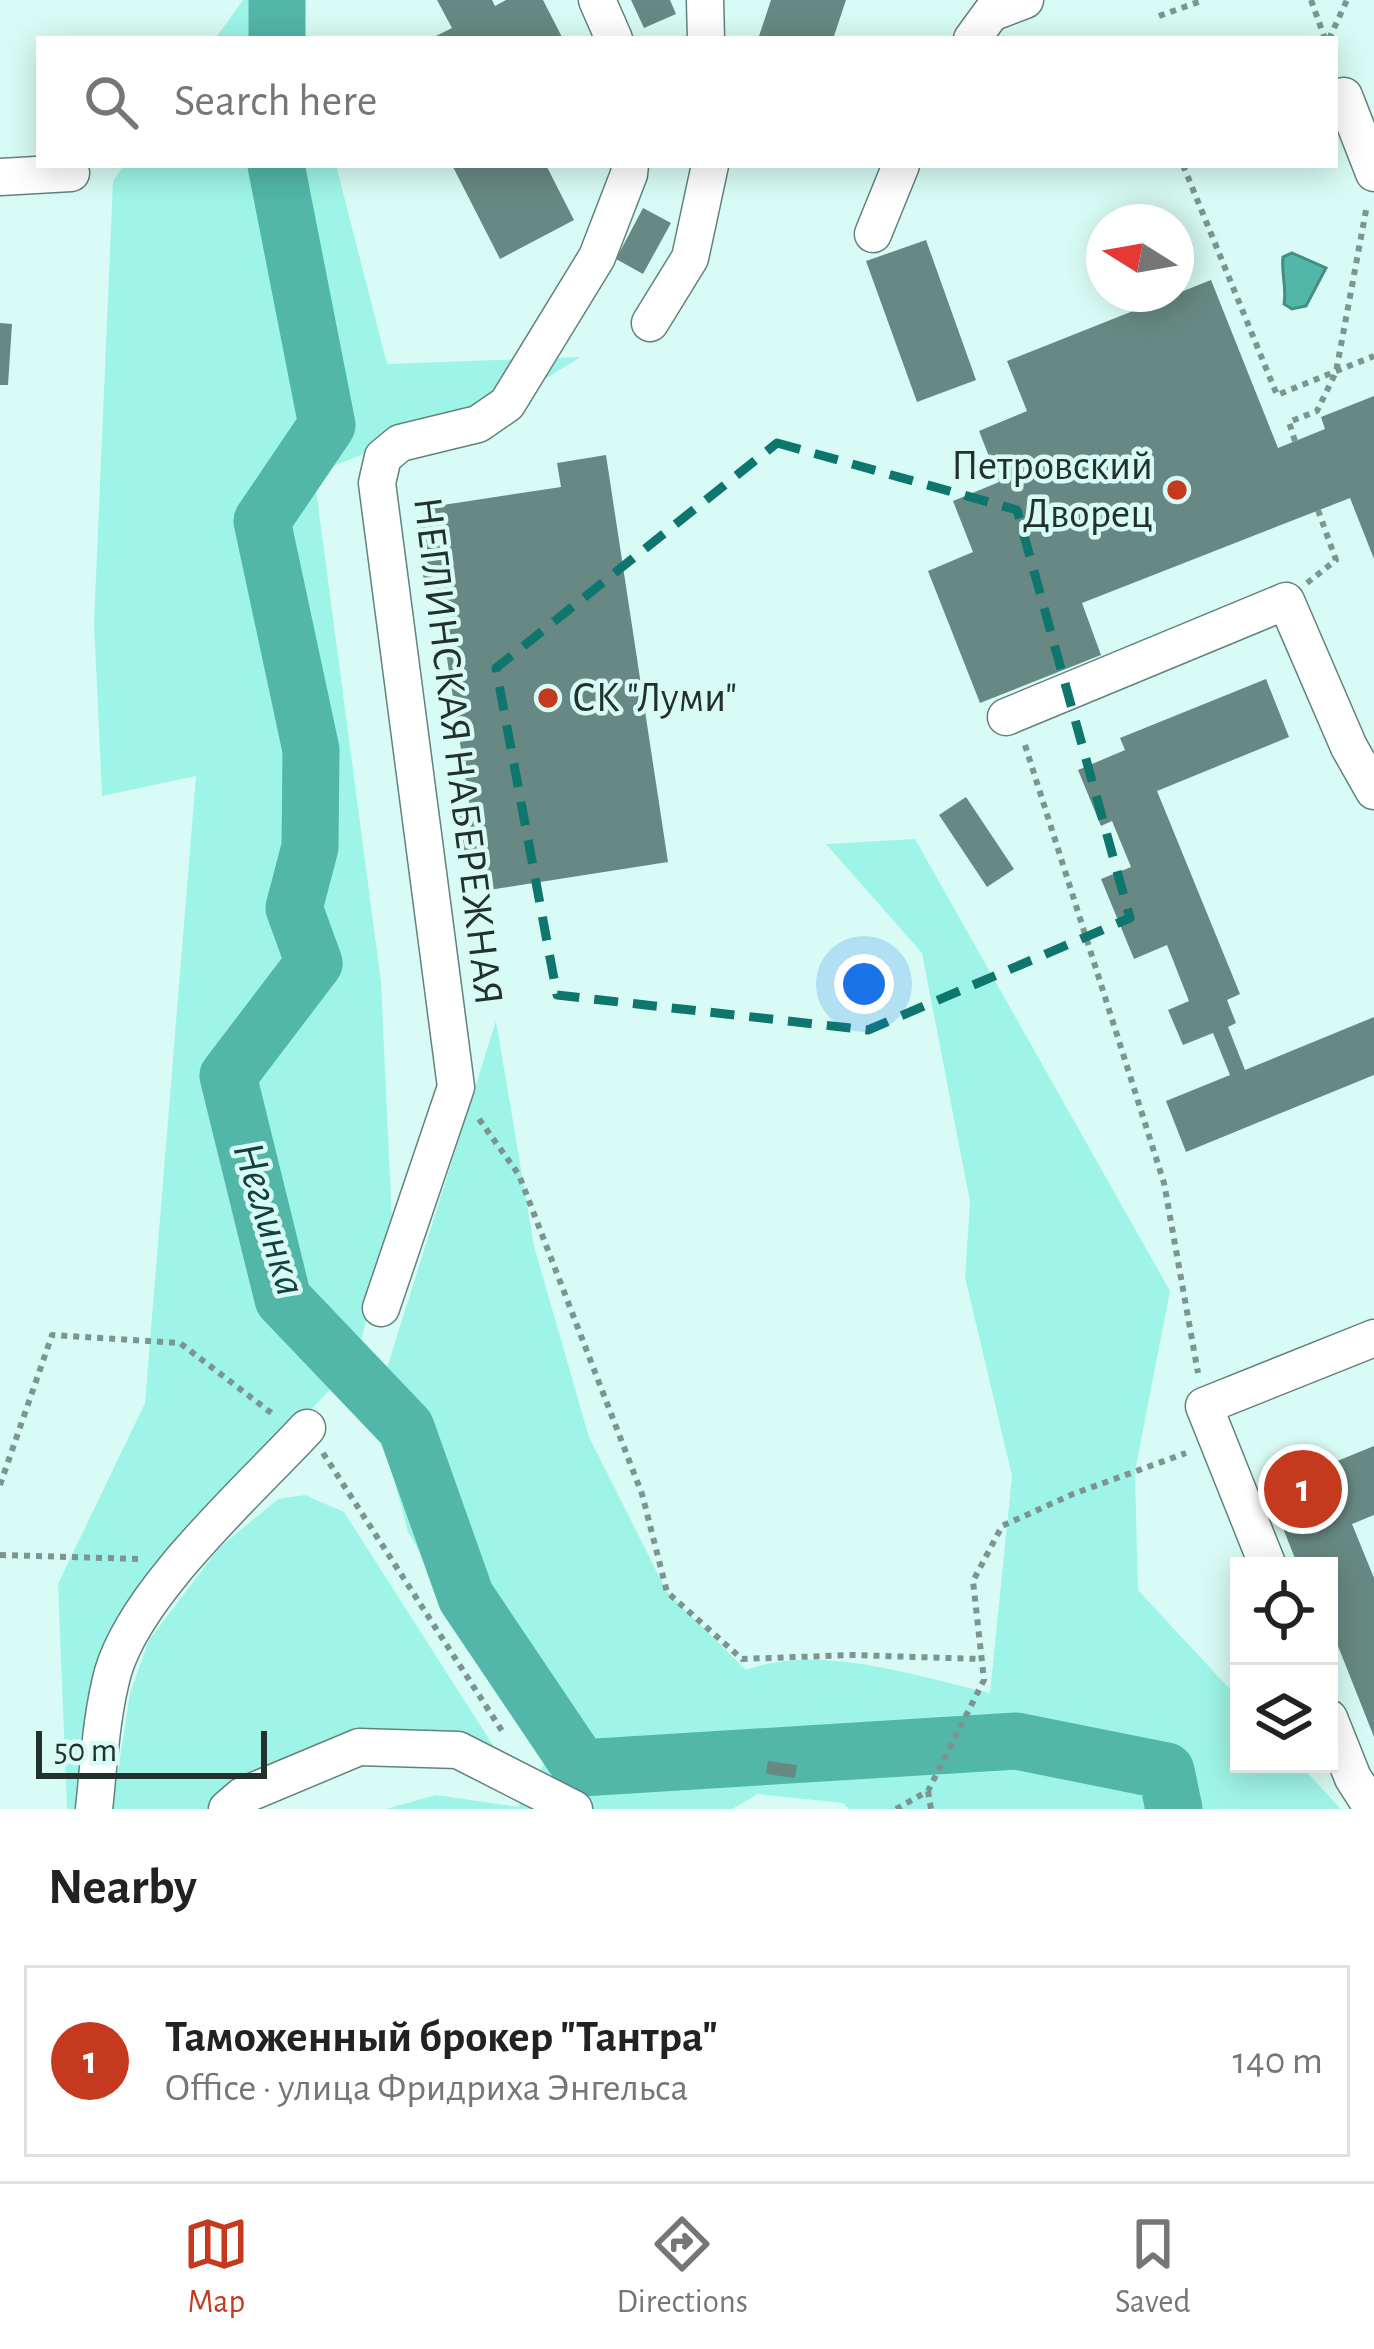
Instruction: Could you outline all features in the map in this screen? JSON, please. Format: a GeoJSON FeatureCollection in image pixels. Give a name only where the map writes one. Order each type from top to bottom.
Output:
{"type":"FeatureCollection","features":[{"type":"Feature","properties":{"kind":"street"},"geometry":{"type":"LineString","coordinates":[[597,0],[613,36]]}},
{"type":"Feature","properties":{"kind":"street"},"geometry":{"type":"LineString","coordinates":[[705,0],[706,36]]}},
{"type":"Feature","properties":{"kind":"street"},"geometry":{"type":"LineString","coordinates":[[974,36],[991,14],[1025,0]]}},
{"type":"Feature","properties":{"kind":"street"},"geometry":{"type":"LineString","coordinates":[[1351,93],[1374,173]]}},
{"type":"Feature","properties":{"kind":"street","name":"НЕГЛИНСКАЯ НАБЕРЕЖНАЯ"},"geometry":{"type":"LineString","coordinates":[[381,1308],[456,1087],[377,483],[383,458],[400,443],[478,424],[507,404],[597,257],[629,168]]}},
{"type":"Feature","properties":{"kind":"street"},"geometry":{"type":"LineString","coordinates":[[650,323],[689,258],[709,168]]}},
{"type":"Feature","properties":{"kind":"street"},"geometry":{"type":"LineString","coordinates":[[873,234],[901,168]]}},
{"type":"Feature","properties":{"kind":"street"},"geometry":{"type":"LineString","coordinates":[[0,177],[71,172]]}},
{"type":"Feature","properties":{"kind":"street"},"geometry":{"type":"LineString","coordinates":[[1010,715],[1286,601],[1349,747],[1374,791]]}},
{"type":"Feature","properties":{"kind":"street"},"geometry":{"type":"LineString","coordinates":[[1264,1557],[1204,1406],[1371,1347]]}},
{"type":"Feature","properties":{"kind":"street"},"geometry":{"type":"LineString","coordinates":[[94,1809],[104,1716],[114,1669],[132,1629],[184,1561],[307,1428]]}},
{"type":"Feature","properties":{"kind":"street"},"geometry":{"type":"LineString","coordinates":[[1338,1740],[1353,1778],[1373,1809]]}},
{"type":"Feature","properties":{"kind":"street"},"geometry":{"type":"LineString","coordinates":[[227,1809],[242,1796],[359,1747],[458,1750],[574,1809]]}},
{"type":"Feature","properties":{"kind":"path"},"geometry":{"type":"LineString","coordinates":[[1159,16],[1204,0]]}},
{"type":"Feature","properties":{"kind":"path"},"geometry":{"type":"LineString","coordinates":[[1312,0],[1326,36]]}},
{"type":"Feature","properties":{"kind":"path"},"geometry":{"type":"LineString","coordinates":[[1329,36],[1347,0]]}},
{"type":"Feature","properties":{"kind":"path"},"geometry":{"type":"LineString","coordinates":[[1184,168],[1277,395],[1374,356]]}},
{"type":"Feature","properties":{"kind":"path"},"geometry":{"type":"LineString","coordinates":[[1295,441],[1289,422],[1317,411],[1336,372],[1374,173]]}},
{"type":"Feature","properties":{"kind":"path"},"geometry":{"type":"LineString","coordinates":[[1286,601],[1336,560],[1318,510]]}},
{"type":"Feature","properties":{"kind":"path"},"geometry":{"type":"LineString","coordinates":[[1010,715],[1164,1183],[1204,1406]]}},
{"type":"Feature","properties":{"kind":"path"},"geometry":{"type":"LineString","coordinates":[[456,1087],[519,1174],[642,1494],[667,1592],[742,1659],[853,1655],[980,1659]]}},
{"type":"Feature","properties":{"kind":"path"},"geometry":{"type":"LineString","coordinates":[[0,1485],[52,1335],[180,1343],[292,1429],[307,1428],[508,1739]]}},
{"type":"Feature","properties":{"kind":"path"},"geometry":{"type":"LineString","coordinates":[[896,1809],[928,1791],[984,1681],[973,1582],[1002,1526],[1073,1494],[1218,1442]]}},
{"type":"Feature","properties":{"kind":"path"},"geometry":{"type":"LineString","coordinates":[[0,1555],[184,1561]]}},
{"type":"Feature","properties":{"kind":"path"},"geometry":{"type":"LineString","coordinates":[[928,1791],[931,1809]]}},
{"type":"Feature","properties":{"kind":"highlighted area"},"geometry":{"type":"Polygon","coordinates":[[[777,443],[1017,510],[1130,918],[868,1030],[557,995],[496,668],[777,443]]]}},
{"type":"Feature","properties":{"kind":"shaded area"},"geometry":{"type":"Polygon","coordinates":[[[243,0],[294,0],[303,36],[217,36],[243,0]]]}},
{"type":"Feature","properties":{"kind":"shaded area"},"geometry":{"type":"Polygon","coordinates":[[[122,168],[337,168],[387,364],[581,357],[535,385],[314,474],[381,982],[392,1221],[355,1364],[164,1561],[84,1809],[67,1809],[58,1584],[145,1403],[196,776],[102,796],[94,623],[113,181],[122,168]]]}},
{"type":"Feature","properties":{"kind":"shaded area"},"geometry":{"type":"Polygon","coordinates":[[[1292,253],[1326,268],[1306,306],[1292,309],[1284,304],[1283,257],[1292,253]]]}},
{"type":"Feature","properties":{"kind":"shaded area"},"geometry":{"type":"Polygon","coordinates":[[[915,839],[1170,1291],[1135,1471],[1138,1590],[1230,1689],[1230,1773],[1307,1773],[1341,1809],[849,1809],[843,1803],[758,1794],[732,1809],[386,1809],[436,1795],[518,1807],[544,1764],[408,1532],[375,1406],[496,1021],[534,1246],[589,1437],[667,1592],[746,1670],[774,1663],[836,1661],[990,1693],[1012,1476],[965,1277],[970,1202],[922,953],[826,844],[915,839]]]}},
{"type":"Feature","properties":{"kind":"shaded area"},"geometry":{"type":"Polygon","coordinates":[[[305,1495],[344,1512],[498,1753],[414,1733],[216,1809],[112,1809],[130,1693],[149,1640],[219,1548],[278,1499],[305,1495]]]}},
{"type":"Feature","properties":{"kind":"building"},"geometry":{"type":"Polygon","coordinates":[[[437,0],[492,0],[495,6],[506,0],[543,0],[561,36],[436,36],[452,28],[437,0]]]}},
{"type":"Feature","properties":{"kind":"building"},"geometry":{"type":"Polygon","coordinates":[[[631,0],[670,0],[676,14],[644,28],[631,0]]]}},
{"type":"Feature","properties":{"kind":"building"},"geometry":{"type":"Polygon","coordinates":[[[771,0],[846,0],[834,36],[759,36],[771,0]]]}},
{"type":"Feature","properties":{"kind":"building"},"geometry":{"type":"Polygon","coordinates":[[[454,168],[548,168],[574,220],[500,259],[454,168]]]}},
{"type":"Feature","properties":{"kind":"building"},"geometry":{"type":"Polygon","coordinates":[[[643,208],[671,223],[643,274],[616,259],[643,208]]]}},
{"type":"Feature","properties":{"kind":"building"},"geometry":{"type":"Polygon","coordinates":[[[926,240],[976,380],[917,402],[866,261],[926,240]]]}},
{"type":"Feature","properties":{"kind":"building","name":"Петровский Дворец"},"geometry":{"type":"Polygon","coordinates":[[[1211,280],[1278,448],[1325,429],[1321,417],[1374,396],[1374,559],[1350,498],[1082,603],[1101,655],[980,703],[928,571],[973,552],[953,501],[999,482],[979,431],[1027,411],[1007,361],[1130,312],[1194,312],[1194,287],[1211,280]]]}},
{"type":"Feature","properties":{"kind":"building"},"geometry":{"type":"Polygon","coordinates":[[[0,323],[12,324],[8,385],[0,385],[0,323]]]}},
{"type":"Feature","properties":{"kind":"building","name":"СК \"Луми\""},"geometry":{"type":"Polygon","coordinates":[[[606,455],[668,862],[482,891],[477,857],[463,859],[455,810],[470,808],[436,587],[425,588],[415,523],[425,522],[423,508],[561,487],[557,463],[606,455]]]}},
{"type":"Feature","properties":{"kind":"building"},"geometry":{"type":"Polygon","coordinates":[[[1266,679],[1289,737],[1157,791],[1240,994],[1227,1000],[1236,1023],[1228,1027],[1245,1070],[1374,1017],[1374,1075],[1186,1152],[1166,1101],[1230,1075],[1213,1033],[1183,1045],[1168,1010],[1189,1001],[1167,945],[1134,959],[1101,879],[1131,867],[1112,821],[1101,826],[1078,770],[1125,750],[1120,738],[1266,679]]]}},
{"type":"Feature","properties":{"kind":"building"},"geometry":{"type":"Polygon","coordinates":[[[966,797],[1014,869],[987,887],[939,815],[966,797]]]}},
{"type":"Feature","properties":{"kind":"building"},"geometry":{"type":"Polygon","coordinates":[[[1374,1446],[1374,1515],[1352,1524],[1374,1578],[1374,1737],[1338,1646],[1338,1557],[1294,1557],[1262,1475],[1309,1456],[1315,1470],[1374,1446]]]}},
{"type":"Feature","properties":{"kind":"building"},"geometry":{"type":"Polygon","coordinates":[[[768,1761],[797,1765],[795,1778],[766,1774],[768,1761]]]}},
{"type":"Feature","properties":{"kind":"waterway","name":"Неглинка"},"geometry":{"type":"LineString","coordinates":[[277,0],[277,36]]}},
{"type":"Feature","properties":{"kind":"waterway","name":"Неглинка"},"geometry":{"type":"LineString","coordinates":[[277,168],[327,425],[262,521],[311,750],[310,847],[294,908],[314,963],[228,1076],[283,1299],[406,1428],[466,1597],[581,1768],[1016,1741],[1166,1771],[1174,1809]]}},
{"type":"Feature","properties":{"kind":"place","name":"Петровский Дворец"},"geometry":{"type":"Point","coordinates":[1177,490]}},
{"type":"Feature","properties":{"kind":"place","name":"СК \"Луми\""},"geometry":{"type":"Point","coordinates":[548,698]}},
{"type":"Feature","properties":{"kind":"place","name":"Таможенный брокер \"Тантра\""},"geometry":{"type":"Point","coordinates":[1303,1489]}}]}
